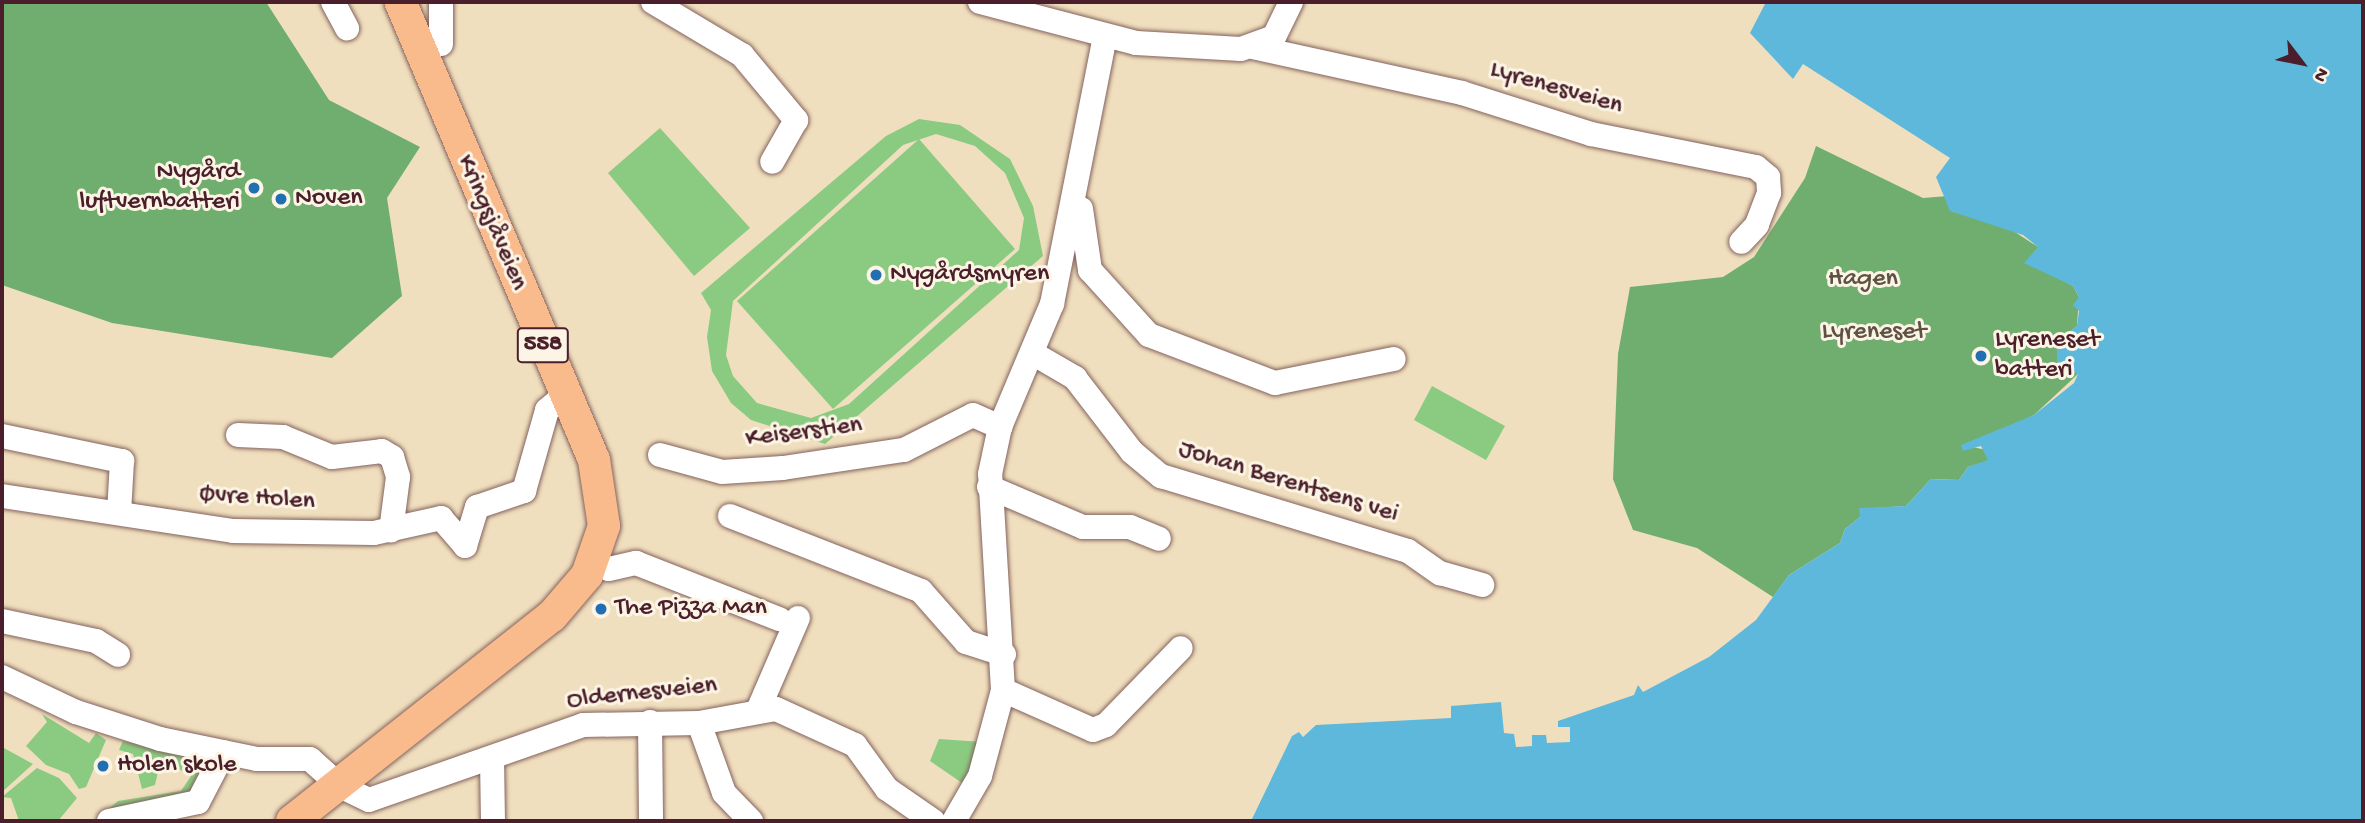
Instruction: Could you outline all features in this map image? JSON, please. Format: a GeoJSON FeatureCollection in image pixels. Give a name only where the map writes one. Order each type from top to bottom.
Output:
{"type":"FeatureCollection","features":[{"type":"Feature","properties":{"kind":"main road","name":"Kringsjåveien"},"geometry":{"type":"LineString","coordinates":[[292,821],[341,786],[552,616],[593,562],[604,526],[603,491],[401,2]]}},
{"type":"Feature","properties":{"kind":"street"},"geometry":{"type":"LineString","coordinates":[[333,2],[348,28]]}},
{"type":"Feature","properties":{"kind":"street"},"geometry":{"type":"LineString","coordinates":[[441,2],[441,44]]}},
{"type":"Feature","properties":{"kind":"street"},"geometry":{"type":"LineString","coordinates":[[653,2],[742,55],[796,120],[772,162]]}},
{"type":"Feature","properties":{"kind":"street","name":"Lyrenesveien"},"geometry":{"type":"LineString","coordinates":[[980,2],[1105,37],[1200,48],[1253,47],[1462,93],[1591,134],[1756,167],[1768,177],[1769,193],[1758,225],[1741,242]]}},
{"type":"Feature","properties":{"kind":"street"},"geometry":{"type":"LineString","coordinates":[[1253,47],[1274,37],[1291,2]]}},
{"type":"Feature","properties":{"kind":"street"},"geometry":{"type":"LineString","coordinates":[[954,821],[983,767],[1003,690],[1004,654],[989,487],[1000,427],[1034,354],[1059,279],[1105,37]]}},
{"type":"Feature","properties":{"kind":"street"},"geometry":{"type":"LineString","coordinates":[[1075,192],[1090,270],[1149,335],[1275,383],[1394,359]]}},
{"type":"Feature","properties":{"kind":"street","name":"Johan Berentsens vei"},"geometry":{"type":"LineString","coordinates":[[1034,354],[1075,378],[1132,452],[1161,476],[1408,551],[1440,573],[1482,585]]}},
{"type":"Feature","properties":{"kind":"street","name":"Øvre Holen"},"geometry":{"type":"LineString","coordinates":[[2,496],[233,531],[391,531],[441,518],[465,546],[477,508],[524,491],[547,410],[565,395]]}},
{"type":"Feature","properties":{"kind":"street","name":"Keiserstien"},"geometry":{"type":"LineString","coordinates":[[660,455],[722,472],[783,468],[904,450],[973,415],[1000,427]]}},
{"type":"Feature","properties":{"kind":"street","name":"Øvre Holen"},"geometry":{"type":"LineString","coordinates":[[239,435],[283,437],[332,457],[382,451],[391,457],[398,477],[391,531]]}},
{"type":"Feature","properties":{"kind":"street"},"geometry":{"type":"LineString","coordinates":[[2,436],[122,461],[119,513]]}},
{"type":"Feature","properties":{"kind":"street"},"geometry":{"type":"LineString","coordinates":[[989,487],[1083,527],[1130,527],[1159,538]]}},
{"type":"Feature","properties":{"kind":"street"},"geometry":{"type":"LineString","coordinates":[[730,516],[921,591],[966,642],[1004,654]]}},
{"type":"Feature","properties":{"kind":"street"},"geometry":{"type":"LineString","coordinates":[[593,562],[609,569],[636,563],[789,618],[759,708]]}},
{"type":"Feature","properties":{"kind":"street"},"geometry":{"type":"LineString","coordinates":[[2,621],[96,641],[118,655]]}},
{"type":"Feature","properties":{"kind":"street"},"geometry":{"type":"LineString","coordinates":[[1003,690],[1093,730],[1106,725],[1181,648]]}},
{"type":"Feature","properties":{"kind":"street"},"geometry":{"type":"LineString","coordinates":[[2,677],[111,724],[224,752],[310,759],[341,786]]}},
{"type":"Feature","properties":{"kind":"street","name":"Oldernesveien"},"geometry":{"type":"LineString","coordinates":[[341,786],[381,798],[583,725],[699,723],[759,708],[776,709],[855,745],[887,789],[933,821]]}},
{"type":"Feature","properties":{"kind":"street"},"geometry":{"type":"LineString","coordinates":[[650,722],[651,821]]}},
{"type":"Feature","properties":{"kind":"street"},"geometry":{"type":"LineString","coordinates":[[699,723],[724,793],[751,821]]}},
{"type":"Feature","properties":{"kind":"street"},"geometry":{"type":"LineString","coordinates":[[110,821],[198,802],[224,752]]}},
{"type":"Feature","properties":{"kind":"street"},"geometry":{"type":"LineString","coordinates":[[492,758],[493,821]]}},
{"type":"Feature","properties":{"kind":"green space"},"geometry":{"type":"Polygon","coordinates":[[[2,2],[266,2],[329,100],[420,147],[387,198],[402,296],[332,358],[112,323],[2,285],[2,2]]]}},
{"type":"Feature","properties":{"kind":"green space","name":"Nygårdsmyren"},"geometry":{"type":"Polygon","coordinates":[[[919,119],[960,125],[1010,159],[1033,206],[1043,256],[825,444],[751,420],[731,403],[712,371],[707,337],[711,310],[701,293],[886,136],[919,119]],[[936,134],[903,145],[733,301],[726,355],[733,376],[757,403],[811,418],[849,404],[1019,250],[1024,218],[1005,173],[975,146],[936,134]]]}},
{"type":"Feature","properties":{"kind":"green space"},"geometry":{"type":"Polygon","coordinates":[[[660,128],[750,228],[694,276],[608,173],[660,128]]]}},
{"type":"Feature","properties":{"kind":"green space","name":"Nygårdsmyren"},"geometry":{"type":"Polygon","coordinates":[[[919,139],[1015,249],[833,409],[737,301],[919,139]]]}},
{"type":"Feature","properties":{"kind":"green space","name":"Lyreneset"},"geometry":{"type":"Polygon","coordinates":[[[1816,146],[1923,198],[1948,196],[1951,211],[2009,228],[2038,247],[2041,268],[2073,286],[2079,297],[2077,326],[2057,342],[2057,356],[2078,374],[2034,415],[1972,447],[1987,450],[1988,461],[1968,467],[1959,480],[1931,479],[1906,506],[1875,508],[1860,517],[1845,529],[1840,543],[1789,575],[1773,597],[1697,548],[1633,530],[1613,479],[1618,354],[1630,287],[1723,277],[1754,257],[1805,178],[1816,146]]]}},
{"type":"Feature","properties":{"kind":"green space"},"geometry":{"type":"Polygon","coordinates":[[[1432,386],[1505,426],[1486,460],[1414,420],[1432,386]]]}},
{"type":"Feature","properties":{"kind":"green space"},"geometry":{"type":"Polygon","coordinates":[[[42,714],[89,743],[96,733],[106,740],[86,787],[79,789],[69,774],[46,765],[26,746],[47,722],[42,714]]]}},
{"type":"Feature","properties":{"kind":"green space"},"geometry":{"type":"Polygon","coordinates":[[[939,739],[983,742],[965,785],[930,761],[939,739]]]}},
{"type":"Feature","properties":{"kind":"green space"},"geometry":{"type":"Polygon","coordinates":[[[123,741],[205,760],[195,797],[105,812],[118,801],[181,791],[191,776],[161,759],[155,785],[142,789],[133,754],[119,750],[123,741]]]}},
{"type":"Feature","properties":{"kind":"green space"},"geometry":{"type":"Polygon","coordinates":[[[2,747],[33,764],[2,792],[2,747]]]}},
{"type":"Feature","properties":{"kind":"green space"},"geometry":{"type":"Polygon","coordinates":[[[37,768],[59,778],[77,798],[58,821],[19,821],[11,798],[2,797],[37,768]]]}},
{"type":"Feature","properties":{"kind":"water"},"geometry":{"type":"Polygon","coordinates":[[[1766,2],[2363,2],[2363,821],[1251,821],[1292,736],[1299,732],[1303,737],[1316,725],[1451,718],[1451,706],[1501,702],[1504,733],[1514,734],[1516,747],[1532,746],[1532,735],[1546,735],[1547,743],[1570,742],[1570,727],[1558,727],[1558,721],[1634,695],[1638,685],[1643,692],[1709,657],[1756,620],[1789,575],[1840,543],[1845,529],[1860,517],[1859,508],[1906,506],[1931,479],[1959,480],[1968,467],[1988,460],[1981,446],[1963,451],[1961,445],[2034,415],[2074,383],[2078,374],[2057,363],[2057,341],[2077,326],[2079,311],[2073,305],[2079,297],[2073,286],[2024,263],[2038,247],[2023,235],[1950,211],[1936,177],[1950,158],[1803,64],[1793,79],[1750,33],[1766,2]]]}},
{"type":"Feature","properties":{"kind":"place","name":"Nygård luftvernbatteri"},"geometry":{"type":"Point","coordinates":[254,188]}},
{"type":"Feature","properties":{"kind":"place","name":"Noven"},"geometry":{"type":"Point","coordinates":[281,199]}},
{"type":"Feature","properties":{"kind":"place","name":"Nygårdsmyren"},"geometry":{"type":"Point","coordinates":[876,275]}},
{"type":"Feature","properties":{"kind":"place","name":"Lyreneset batteri"},"geometry":{"type":"Point","coordinates":[1981,356]}},
{"type":"Feature","properties":{"kind":"place","name":"The Pizza Man"},"geometry":{"type":"Point","coordinates":[601,609]}},
{"type":"Feature","properties":{"kind":"place","name":"Holen skole"},"geometry":{"type":"Point","coordinates":[103,766]}},
{"type":"Feature","properties":{"kind":"park label","name":"Hagen"},"geometry":{"type":"Point","coordinates":[1863,280]}}]}
